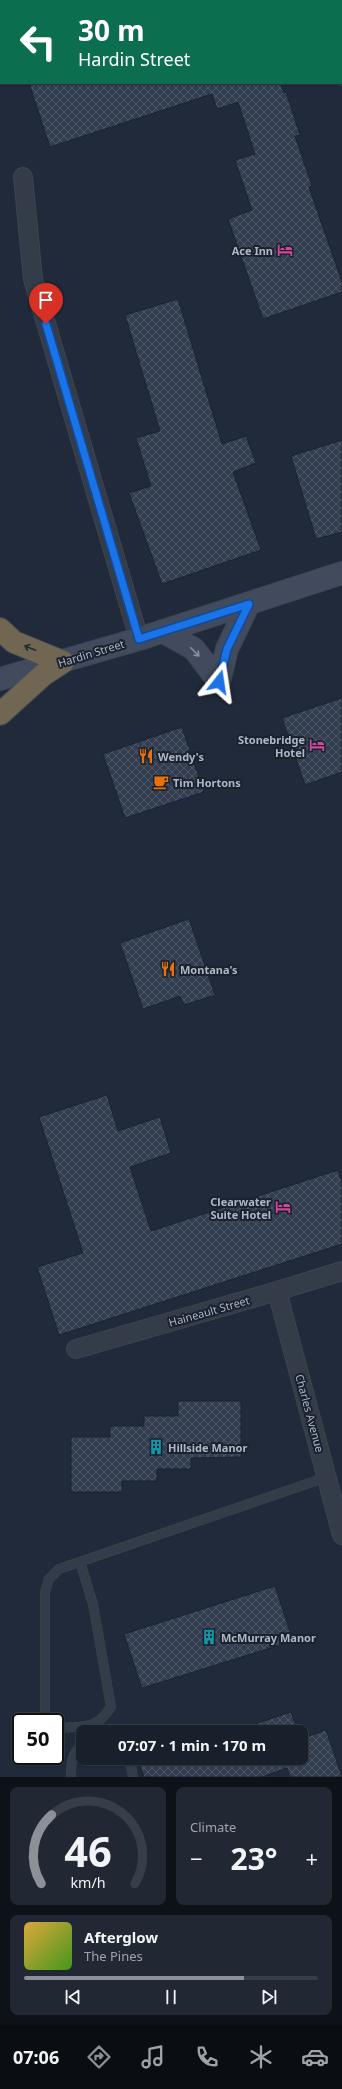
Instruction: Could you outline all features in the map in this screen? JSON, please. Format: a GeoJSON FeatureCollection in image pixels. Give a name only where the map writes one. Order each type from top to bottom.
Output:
{"type":"FeatureCollection","features":[{"type":"Feature","properties":{"kind":"highway"},"geometry":{"type":"LineString","coordinates":[[0,629],[14,642],[64,662]]}},
{"type":"Feature","properties":{"kind":"highway"},"geometry":{"type":"LineString","coordinates":[[0,714],[43,676],[64,662]]}},
{"type":"Feature","properties":{"kind":"main road","name":"Hardin Street"},"geometry":{"type":"LineString","coordinates":[[0,679],[64,662],[162,632],[342,573]]}},
{"type":"Feature","properties":{"kind":"main road"},"geometry":{"type":"LineString","coordinates":[[162,632],[194,649],[219,682],[227,649],[249,604]]}},
{"type":"Feature","properties":{"kind":"street"},"geometry":{"type":"LineString","coordinates":[[23,177],[33,279],[139,639]]}},
{"type":"Feature","properties":{"kind":"street","name":"Haineault Street"},"geometry":{"type":"LineString","coordinates":[[76,1349],[277,1292],[342,1271]]}},
{"type":"Feature","properties":{"kind":"street","name":"Charles Avenue"},"geometry":{"type":"LineString","coordinates":[[277,1292],[342,1536]]}},
{"type":"Feature","properties":{"kind":"lane"},"geometry":{"type":"LineString","coordinates":[[45,1713],[45,1592],[49,1579],[59,1569],[327,1478]]}},
{"type":"Feature","properties":{"kind":"lane"},"geometry":{"type":"LineString","coordinates":[[64,1727],[94,1724],[103,1718],[111,1707],[94,1604],[80,1562]]}},
{"type":"Feature","properties":{"kind":"lane"},"geometry":{"type":"LineString","coordinates":[[70,1777],[71,1761],[76,1751]]}},
{"type":"Feature","properties":{"kind":"lane"},"geometry":{"type":"LineString","coordinates":[[130,1765],[133,1777]]}},
{"type":"Feature","properties":{"kind":"building"},"geometry":{"type":"Polygon","coordinates":[[[29,84],[280,84],[284,93],[286,92],[300,135],[295,136],[312,186],[309,187],[342,282],[342,292],[263,319],[228,219],[252,210],[235,160],[255,154],[238,102],[217,109],[212,94],[50,147],[29,84]]]}},
{"type":"Feature","properties":{"kind":"building"},"geometry":{"type":"Polygon","coordinates":[[[178,299],[222,444],[246,436],[256,463],[233,472],[261,550],[162,584],[129,493],[151,486],[136,438],[160,431],[125,315],[178,299]]]}},
{"type":"Feature","properties":{"kind":"building"},"geometry":{"type":"Polygon","coordinates":[[[342,440],[342,532],[316,539],[291,456],[342,440]]]}},
{"type":"Feature","properties":{"kind":"building","name":"Stonebridge Hotel"},"geometry":{"type":"Polygon","coordinates":[[[342,698],[342,772],[305,785],[282,718],[342,698]]]}},
{"type":"Feature","properties":{"kind":"building"},"geometry":{"type":"Polygon","coordinates":[[[182,727],[204,792],[125,818],[103,754],[182,727]]]}},
{"type":"Feature","properties":{"kind":"building","name":"Montana's"},"geometry":{"type":"Polygon","coordinates":[[[189,919],[215,995],[184,1005],[180,996],[143,1009],[120,943],[189,919]]]}},
{"type":"Feature","properties":{"kind":"building","name":"Clearwater Suite Hotel"},"geometry":{"type":"Polygon","coordinates":[[[107,1095],[118,1131],[160,1117],[171,1153],[130,1167],[151,1231],[338,1170],[342,1183],[342,1244],[59,1335],[37,1267],[83,1253],[39,1117],[107,1095]]]}},
{"type":"Feature","properties":{"kind":"building","name":"Hillside Manor"},"geometry":{"type":"Polygon","coordinates":[[[178,1401],[241,1401],[241,1457],[191,1458],[191,1469],[157,1469],[157,1481],[122,1481],[122,1492],[71,1492],[71,1437],[110,1437],[110,1426],[144,1426],[144,1416],[178,1416],[178,1401]]]}},
{"type":"Feature","properties":{"kind":"building","name":"McMurray Manor"},"geometry":{"type":"Polygon","coordinates":[[[275,1586],[293,1641],[142,1688],[124,1634],[275,1586]]]}},
{"type":"Feature","properties":{"kind":"building"},"geometry":{"type":"Polygon","coordinates":[[[291,1712],[296,1725],[252,1725],[291,1712]]]}},
{"type":"Feature","properties":{"kind":"building"},"geometry":{"type":"Polygon","coordinates":[[[326,1730],[342,1777],[290,1777],[287,1768],[262,1777],[144,1777],[140,1765],[308,1765],[308,1736],[326,1730]]]}},
{"type":"Feature","properties":{"kind":"place","name":"Ace Inn"},"geometry":{"type":"Point","coordinates":[285,250]}},
{"type":"Feature","properties":{"kind":"place","name":"Stonebridge Hotel"},"geometry":{"type":"Point","coordinates":[317,745]}},
{"type":"Feature","properties":{"kind":"place","name":"Wendy's"},"geometry":{"type":"Point","coordinates":[146,756]}},
{"type":"Feature","properties":{"kind":"place","name":"Tim Hortons"},"geometry":{"type":"Point","coordinates":[161,782]}},
{"type":"Feature","properties":{"kind":"place","name":"Montana's"},"geometry":{"type":"Point","coordinates":[168,969]}},
{"type":"Feature","properties":{"kind":"place","name":"Clearwater Suite Hotel"},"geometry":{"type":"Point","coordinates":[283,1207]}},
{"type":"Feature","properties":{"kind":"place","name":"Hillside Manor"},"geometry":{"type":"Point","coordinates":[156,1447]}},
{"type":"Feature","properties":{"kind":"place","name":"McMurray Manor"},"geometry":{"type":"Point","coordinates":[209,1637]}},
{"type":"Feature","properties":{"kind":"route"},"geometry":{"type":"LineString","coordinates":[[46,324],[139,639],[249,604],[227,649],[219,682]]}}]}
